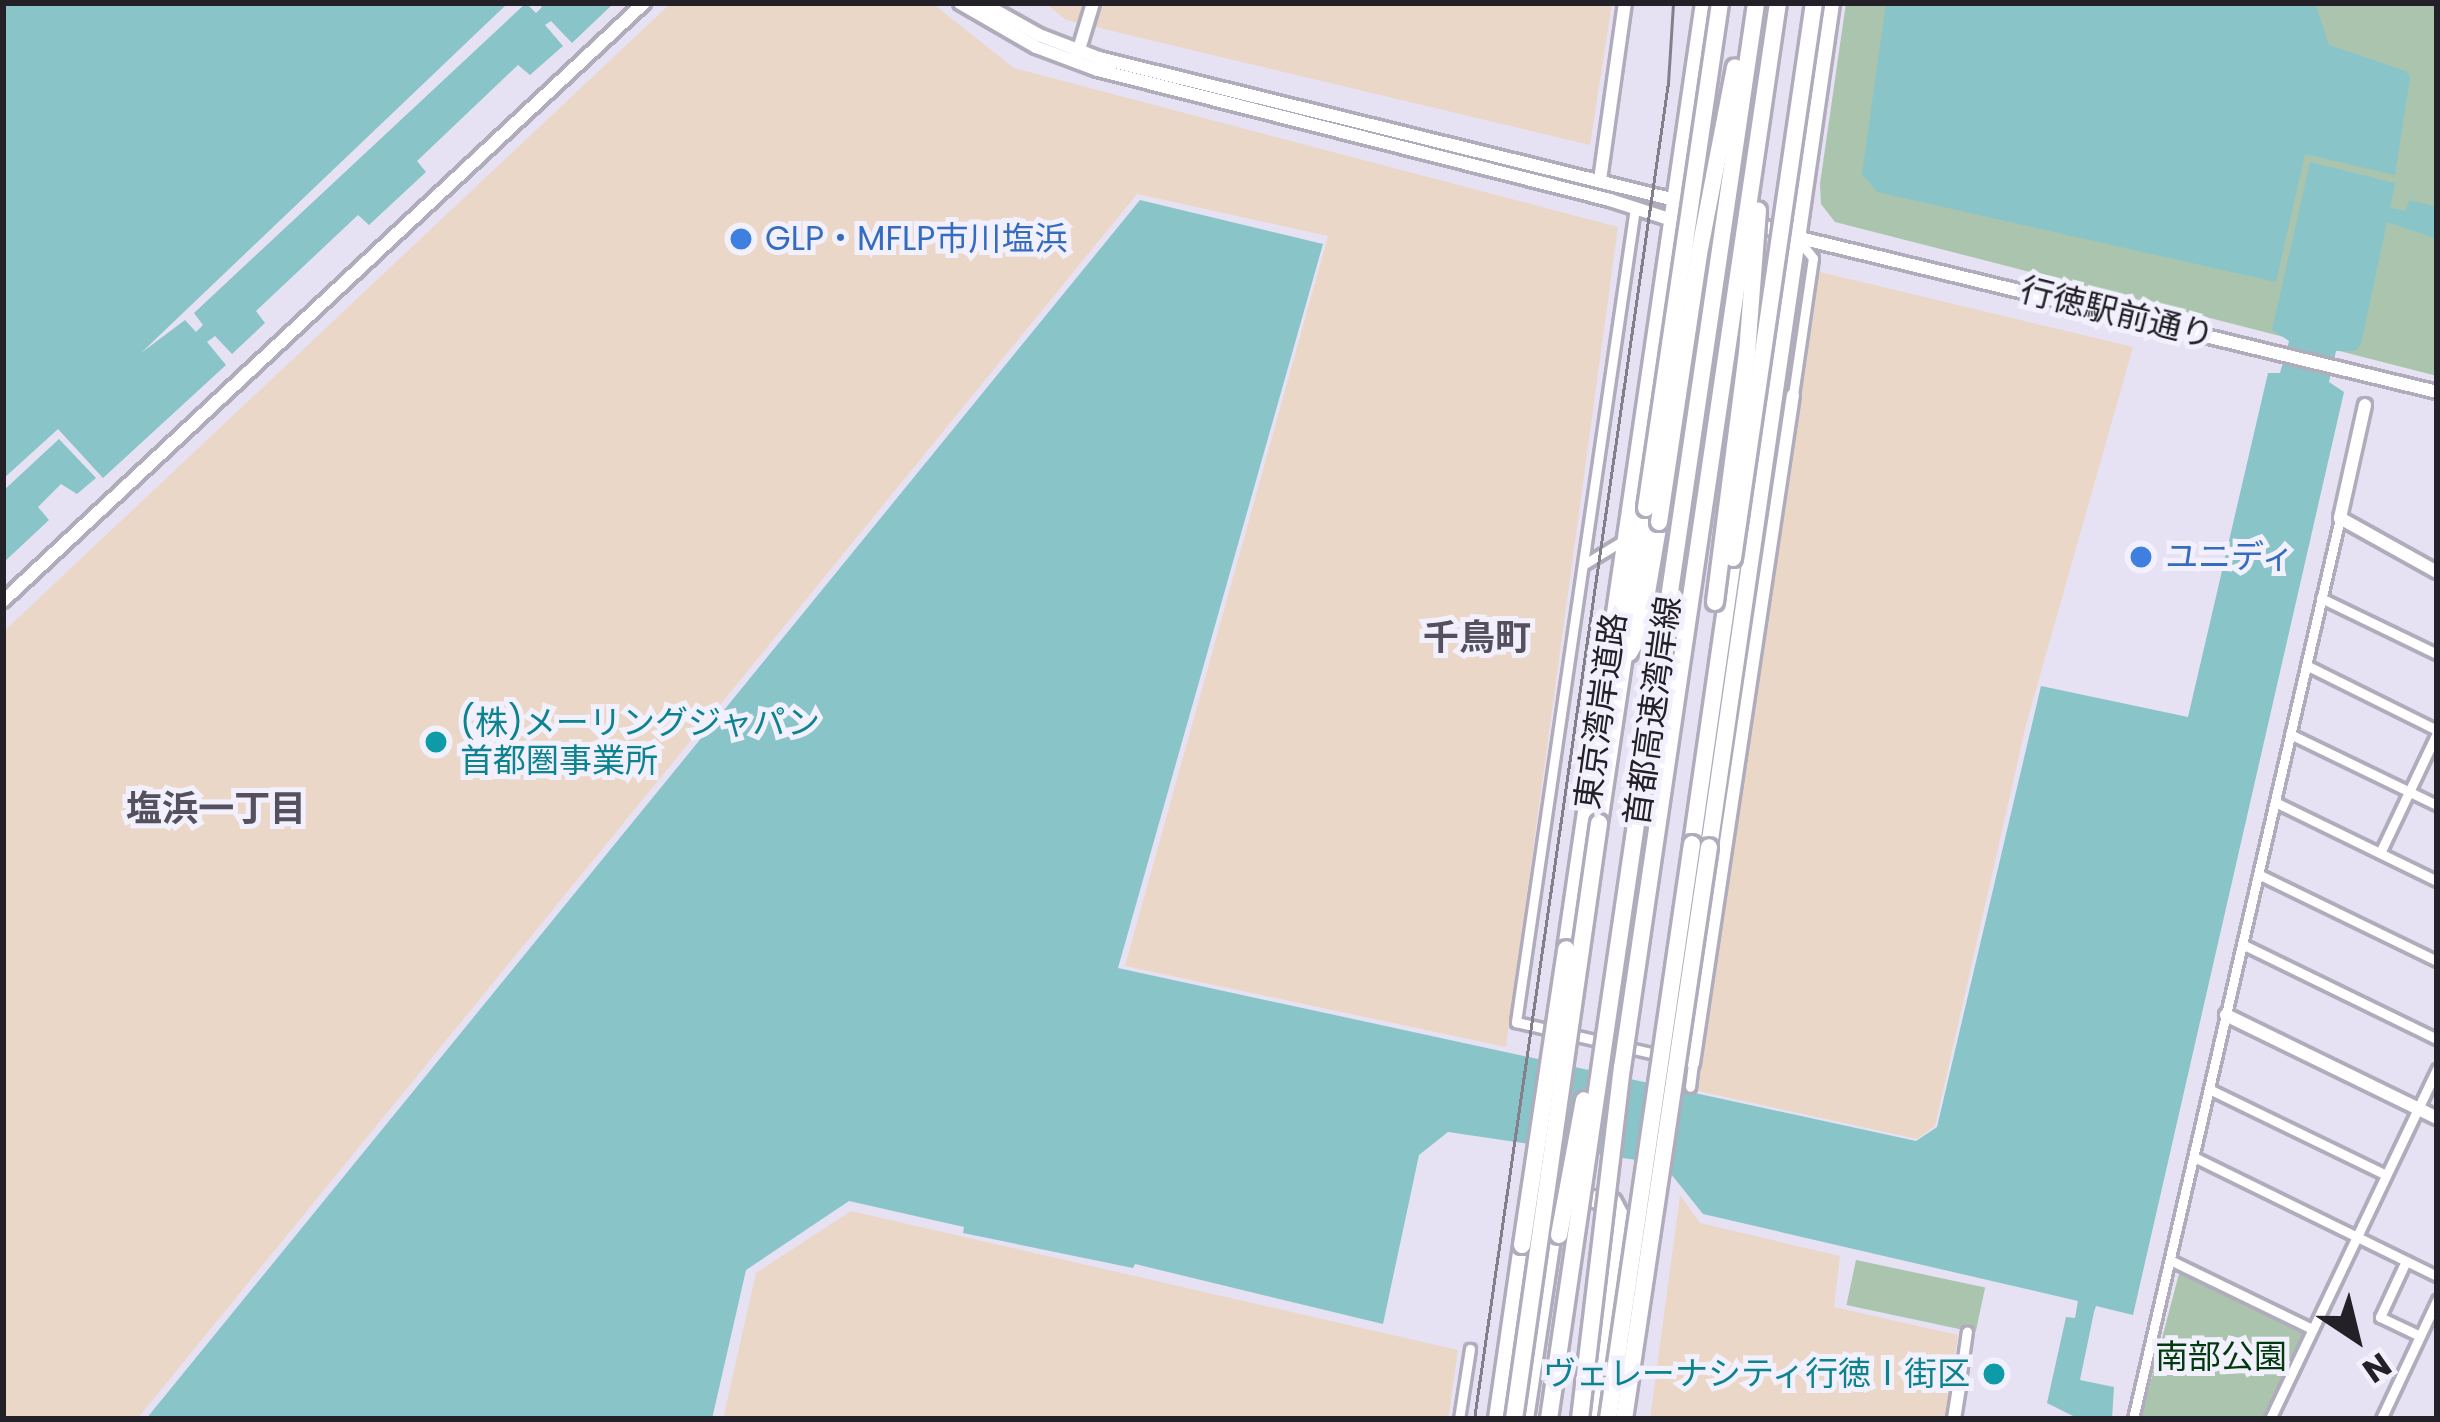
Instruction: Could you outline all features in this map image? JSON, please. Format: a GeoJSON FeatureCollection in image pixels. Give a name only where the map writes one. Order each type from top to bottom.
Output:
{"type":"FeatureCollection","features":[{"type":"Feature","properties":{"kind":"highway","name":"東京湾岸道路"},"geometry":{"type":"LineString","coordinates":[[1514,1419],[1577,983],[1626,538],[1704,3]]}},
{"type":"Feature","properties":{"kind":"highway"},"geometry":{"type":"LineString","coordinates":[[1653,515],[1720,3]]}},
{"type":"Feature","properties":{"kind":"highway"},"geometry":{"type":"LineString","coordinates":[[1653,515],[1747,3]]}},
{"type":"Feature","properties":{"kind":"highway","name":"首都高速湾岸線"},"geometry":{"type":"LineString","coordinates":[[1549,1419],[1756,3]]}},
{"type":"Feature","properties":{"kind":"highway","name":"首都高速湾岸線"},"geometry":{"type":"LineString","coordinates":[[1580,1419],[1622,1068],[1778,3]]}},
{"type":"Feature","properties":{"kind":"highway"},"geometry":{"type":"LineString","coordinates":[[1699,794],[1814,3]]}},
{"type":"Feature","properties":{"kind":"highway"},"geometry":{"type":"LineString","coordinates":[[1624,1419],[1701,846],[1832,3]]}},
{"type":"Feature","properties":{"kind":"highway"},"geometry":{"type":"LineString","coordinates":[[1608,1419],[1660,1054],[1701,846],[1699,794],[1715,602],[1751,309],[1759,204],[1754,174]]}},
{"type":"Feature","properties":{"kind":"highway","name":"東京湾岸道路"},"geometry":{"type":"LineString","coordinates":[[1497,1419],[1592,822],[1626,659],[1640,634],[1653,515]]}},
{"type":"Feature","properties":{"kind":"highway"},"geometry":{"type":"LineString","coordinates":[[1522,1245],[1556,1065],[1577,983]]}},
{"type":"Feature","properties":{"kind":"highway"},"geometry":{"type":"LineString","coordinates":[[1528,1419],[1585,1095],[1604,1046]]}},
{"type":"Feature","properties":{"kind":"highway"},"geometry":{"type":"LineString","coordinates":[[1641,1292],[1662,1088],[1660,1054]]}},
{"type":"Feature","properties":{"kind":"highway"},"geometry":{"type":"LineString","coordinates":[[1528,1419],[1550,1246],[1558,1204],[1564,1198],[1606,1200],[1618,1208],[1589,1419]]}},
{"type":"Feature","properties":{"kind":"street"},"geometry":{"type":"LineString","coordinates":[[3,601],[644,3]]}},
{"type":"Feature","properties":{"kind":"street"},"geometry":{"type":"LineString","coordinates":[[960,3],[1003,31],[1191,88],[1261,115],[1515,176],[1770,245],[1796,237]]}},
{"type":"Feature","properties":{"kind":"street"},"geometry":{"type":"LineString","coordinates":[[982,3],[1077,56]]}},
{"type":"Feature","properties":{"kind":"street"},"geometry":{"type":"LineString","coordinates":[[1077,56],[1093,3]]}},
{"type":"Feature","properties":{"kind":"street"},"geometry":{"type":"LineString","coordinates":[[1600,180],[1625,3]]}},
{"type":"Feature","properties":{"kind":"street"},"geometry":{"type":"LineString","coordinates":[[1191,88],[1264,98],[1676,200],[1796,237],[1814,258],[1690,1088]]}},
{"type":"Feature","properties":{"kind":"street"},"geometry":{"type":"LineString","coordinates":[[1261,115],[1264,98]]}},
{"type":"Feature","properties":{"kind":"street"},"geometry":{"type":"LineString","coordinates":[[1415,152],[1419,136]]}},
{"type":"Feature","properties":{"kind":"street"},"geometry":{"type":"LineString","coordinates":[[1515,176],[1519,160]]}},
{"type":"Feature","properties":{"kind":"street"},"geometry":{"type":"LineString","coordinates":[[1635,208],[1516,1022],[1693,1063]]}},
{"type":"Feature","properties":{"kind":"street","name":"行徳駅前通り"},"geometry":{"type":"LineString","coordinates":[[1796,237],[2437,392]]}},
{"type":"Feature","properties":{"kind":"street"},"geometry":{"type":"LineString","coordinates":[[2133,1419],[2365,405]]}},
{"type":"Feature","properties":{"kind":"street"},"geometry":{"type":"LineString","coordinates":[[2340,518],[2437,571]]}},
{"type":"Feature","properties":{"kind":"street"},"geometry":{"type":"LineString","coordinates":[[1583,565],[1626,538]]}},
{"type":"Feature","properties":{"kind":"street"},"geometry":{"type":"LineString","coordinates":[[2321,598],[2437,654]]}},
{"type":"Feature","properties":{"kind":"street"},"geometry":{"type":"LineString","coordinates":[[2306,665],[2437,731],[2380,853]]}},
{"type":"Feature","properties":{"kind":"street"},"geometry":{"type":"LineString","coordinates":[[2290,734],[2437,806]]}},
{"type":"Feature","properties":{"kind":"street"},"geometry":{"type":"LineString","coordinates":[[2275,802],[2437,881]]}},
{"type":"Feature","properties":{"kind":"street"},"geometry":{"type":"LineString","coordinates":[[2258,874],[2437,961]]}},
{"type":"Feature","properties":{"kind":"street"},"geometry":{"type":"LineString","coordinates":[[2242,944],[2437,1039]]}},
{"type":"Feature","properties":{"kind":"street"},"geometry":{"type":"LineString","coordinates":[[2227,1015],[2437,1118]]}},
{"type":"Feature","properties":{"kind":"street"},"geometry":{"type":"LineString","coordinates":[[2270,1419],[2437,1069]]}},
{"type":"Feature","properties":{"kind":"street"},"geometry":{"type":"LineString","coordinates":[[2210,1089],[2386,1175]]}},
{"type":"Feature","properties":{"kind":"street"},"geometry":{"type":"LineString","coordinates":[[2194,1157],[2437,1276]]}},
{"type":"Feature","properties":{"kind":"street"},"geometry":{"type":"LineString","coordinates":[[2170,1260],[2312,1329]]}},
{"type":"Feature","properties":{"kind":"street"},"geometry":{"type":"LineString","coordinates":[[2406,1261],[2380,1317],[2420,1336]]}},
{"type":"Feature","properties":{"kind":"street"},"geometry":{"type":"LineString","coordinates":[[2381,1419],[2437,1300]]}},
{"type":"Feature","properties":{"kind":"street"},"geometry":{"type":"LineString","coordinates":[[1954,1419],[1967,1331]]}},
{"type":"Feature","properties":{"kind":"street"},"geometry":{"type":"LineString","coordinates":[[1460,1419],[1470,1349]]}},
{"type":"Feature","properties":{"kind":"shaded area"},"geometry":{"type":"Polygon","coordinates":[[[3,3],[614,3],[572,43],[551,21],[545,25],[563,46],[530,75],[518,65],[417,161],[426,172],[369,225],[358,215],[256,311],[265,323],[232,354],[215,336],[207,342],[226,365],[103,478],[58,429],[3,479],[3,3]]]}},
{"type":"Feature","properties":{"kind":"shaded area"},"geometry":{"type":"Polygon","coordinates":[[[671,3],[932,3],[1014,68],[1618,227],[1506,1047],[1125,966],[1328,236],[1137,194],[137,1419],[3,1419],[3,632],[671,3]]]}},
{"type":"Feature","properties":{"kind":"shaded area"},"geometry":{"type":"Polygon","coordinates":[[[1045,3],[1612,3],[1590,145],[1066,20],[1045,3]]]}},
{"type":"Feature","properties":{"kind":"shaded area"},"geometry":{"type":"Polygon","coordinates":[[[1886,3],[2315,3],[2329,45],[2406,71],[2410,78],[2395,175],[2305,154],[2276,282],[1877,192],[1862,174],[1886,3]]]}},
{"type":"Feature","properties":{"kind":"shaded area"},"geometry":{"type":"Polygon","coordinates":[[[2310,162],[2395,183],[2390,208],[2406,211],[2409,200],[2437,207],[2437,239],[2387,222],[2361,344],[2355,351],[2336,351],[2329,382],[2344,392],[2133,1315],[2096,1306],[2094,1312],[2080,1380],[2114,1387],[2112,1419],[2079,1419],[2047,1403],[2066,1317],[2075,1318],[2078,1301],[1703,1214],[1663,1164],[1448,1132],[1419,1155],[1383,1324],[1135,1264],[1133,1268],[963,1233],[964,1227],[849,1201],[746,1270],[712,1419],[146,1419],[1140,200],[1323,244],[1118,968],[1916,1141],[1937,1127],[2041,686],[2188,717],[2268,373],[2280,373],[2289,341],[2272,330],[2310,162]]]}},
{"type":"Feature","properties":{"kind":"shaded area"},"geometry":{"type":"Polygon","coordinates":[[[1816,271],[2133,347],[2026,725],[1935,1126],[1917,1139],[1694,1090],[1816,271]]]}},
{"type":"Feature","properties":{"kind":"shaded area"},"geometry":{"type":"Polygon","coordinates":[[[59,439],[96,478],[77,494],[61,484],[38,507],[49,520],[3,563],[3,491],[59,439]]]}},
{"type":"Feature","properties":{"kind":"shaded area"},"geometry":{"type":"Polygon","coordinates":[[[1680,1195],[1700,1223],[1840,1256],[1834,1307],[1958,1335],[1945,1419],[1650,1419],[1680,1195]]]}},
{"type":"Feature","properties":{"kind":"shaded area"},"geometry":{"type":"Polygon","coordinates":[[[851,1211],[1458,1350],[1448,1419],[723,1419],[756,1273],[851,1211]]]}},
{"type":"Feature","properties":{"kind":"green space"},"geometry":{"type":"Polygon","coordinates":[[[1846,3],[2437,3],[2437,376],[1835,222],[1821,204],[1820,184],[1846,3]]]}},
{"type":"Feature","properties":{"kind":"green space"},"geometry":{"type":"Polygon","coordinates":[[[1856,1260],[1985,1287],[1976,1332],[1846,1305],[1856,1260]]]}},
{"type":"Feature","properties":{"kind":"green space","name":"南部公園"},"geometry":{"type":"Polygon","coordinates":[[[2180,1270],[2303,1329],[2306,1335],[2266,1419],[2141,1418],[2180,1270]]]}},
{"type":"Feature","properties":{"kind":"pier"},"geometry":{"type":"Polygon","coordinates":[[[508,3],[526,3],[194,313],[203,325],[196,332],[185,320],[141,353],[508,3]]]}},
{"type":"Feature","properties":{"kind":"railway"},"geometry":{"type":"LineString","coordinates":[[1474,1419],[1668,83],[1673,3]]}},
{"type":"Feature","properties":{"kind":"place","name":"GLP・MFLP市川塩浜"},"geometry":{"type":"Point","coordinates":[741,239]}},
{"type":"Feature","properties":{"kind":"place","name":"ユニディ"},"geometry":{"type":"Point","coordinates":[2141,557]}},
{"type":"Feature","properties":{"kind":"place","name":"(株)メーリングジャパン 首都圏事業所"},"geometry":{"type":"Point","coordinates":[436,742]}},
{"type":"Feature","properties":{"kind":"place","name":"ヴェレーナシティ行徳Ⅰ街区"},"geometry":{"type":"Point","coordinates":[1994,1374]}},
{"type":"Feature","properties":{"kind":"district","name":"千鳥町"},"geometry":{"type":"Point","coordinates":[1477,638]}},
{"type":"Feature","properties":{"kind":"district","name":"塩浜一丁目"},"geometry":{"type":"Point","coordinates":[216,809]}}]}
